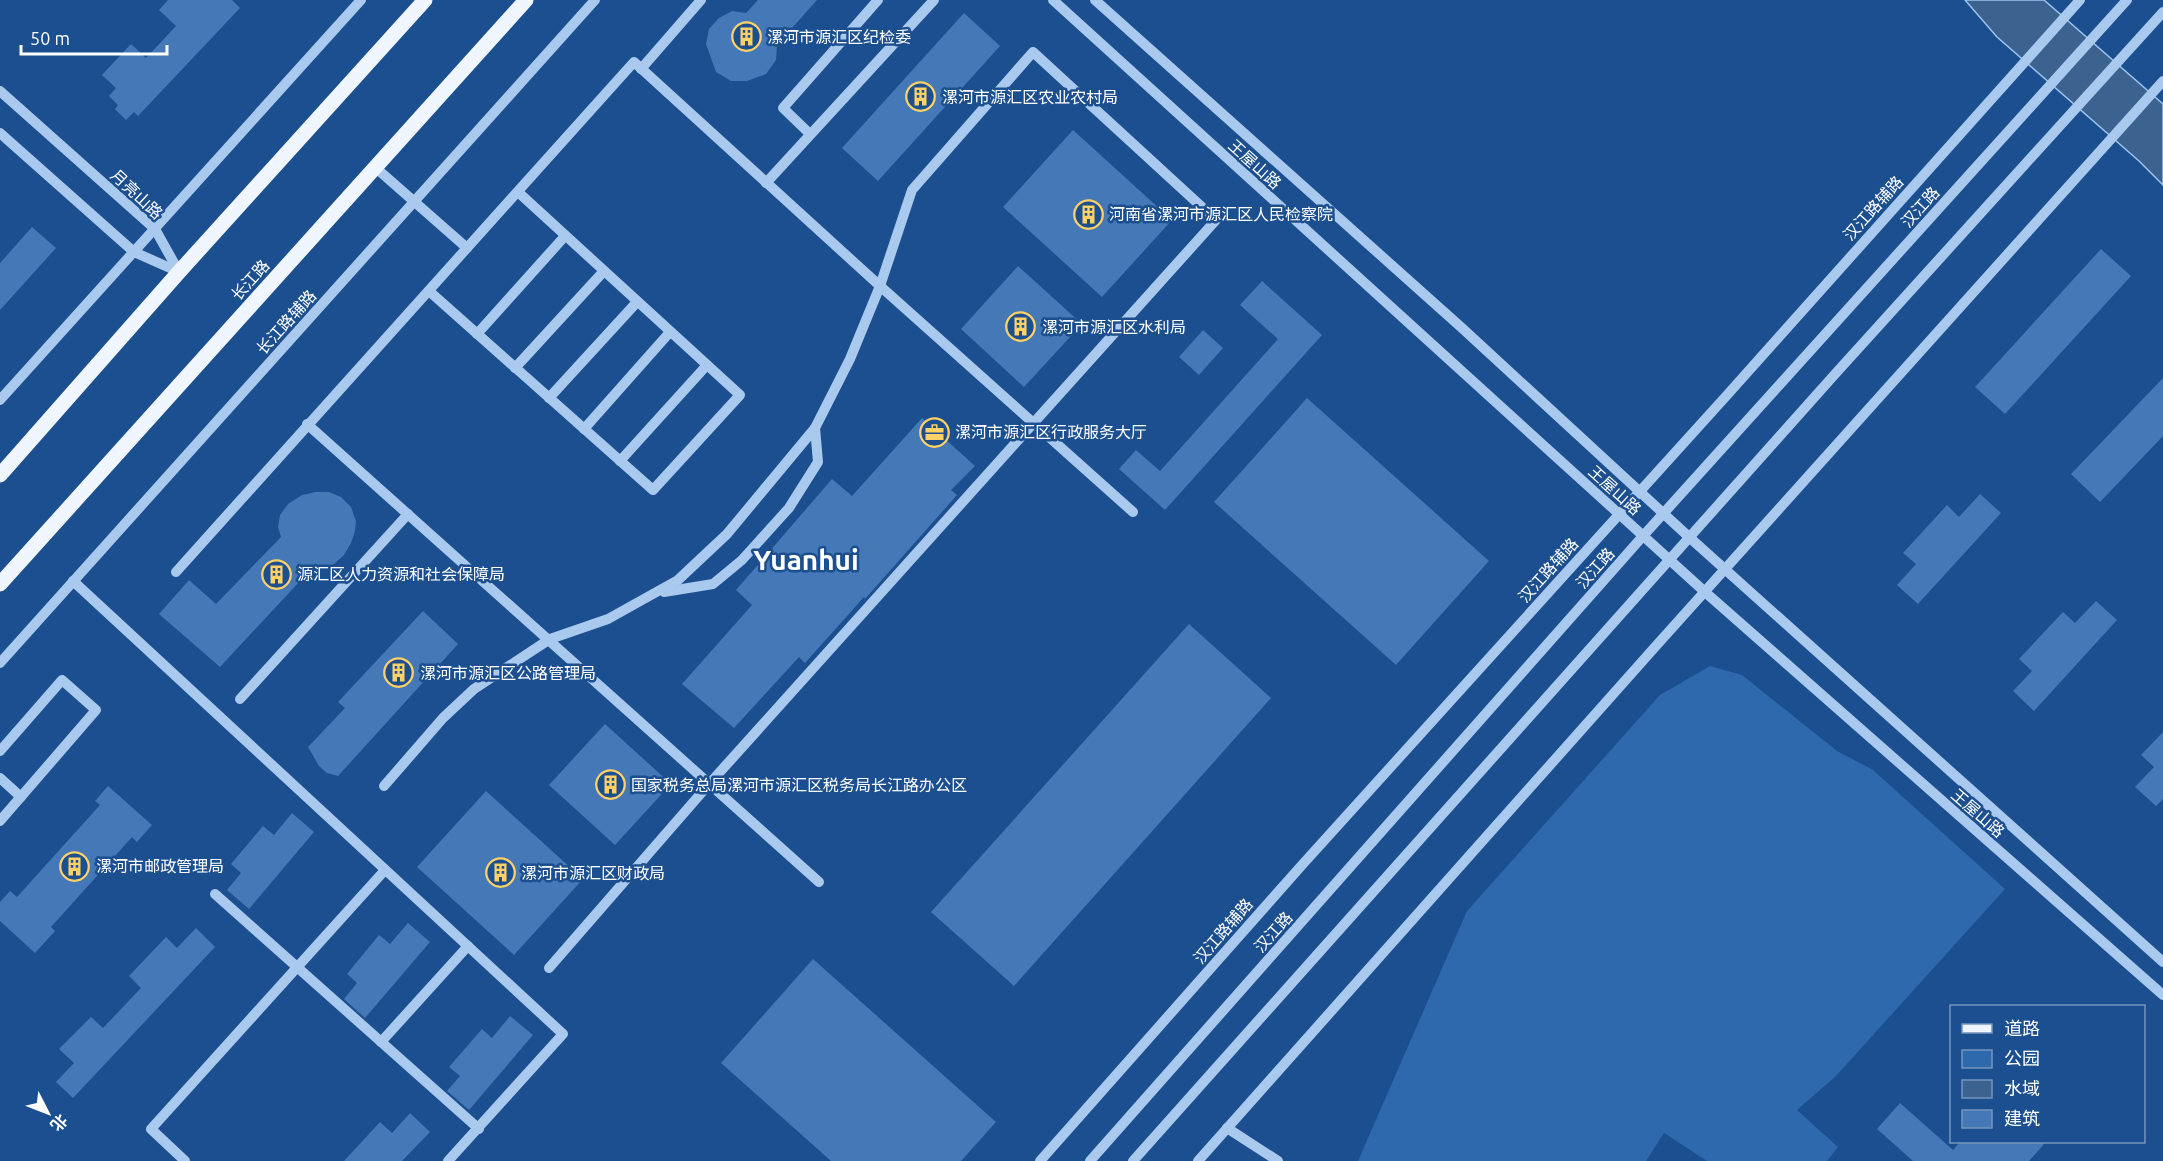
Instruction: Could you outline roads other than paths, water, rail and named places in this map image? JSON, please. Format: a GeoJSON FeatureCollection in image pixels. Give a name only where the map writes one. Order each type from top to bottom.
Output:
{"type":"FeatureCollection","features":[{"type":"Feature","properties":{"kind":"main road"},"geometry":{"type":"LineString","coordinates":[[0,475],[179,272],[425,0]]}},
{"type":"Feature","properties":{"kind":"main road","name":"长江路"},"geometry":{"type":"LineString","coordinates":[[0,584],[526,0]]}},
{"type":"Feature","properties":{"kind":"street"},"geometry":{"type":"LineString","coordinates":[[0,400],[361,0]]}},
{"type":"Feature","properties":{"kind":"street","name":"长江路辅路"},"geometry":{"type":"LineString","coordinates":[[0,663],[595,0]]}},
{"type":"Feature","properties":{"kind":"street"},"geometry":{"type":"LineString","coordinates":[[640,69],[701,0]]}},
{"type":"Feature","properties":{"kind":"street"},"geometry":{"type":"LineString","coordinates":[[810,134],[783,108],[878,0]]}},
{"type":"Feature","properties":{"kind":"street"},"geometry":{"type":"LineString","coordinates":[[766,183],[934,0]]}},
{"type":"Feature","properties":{"kind":"street","name":"王屋山路"},"geometry":{"type":"LineString","coordinates":[[1053,0],[1704,592],[2163,996]]}},
{"type":"Feature","properties":{"kind":"street","name":"王屋山路"},"geometry":{"type":"LineString","coordinates":[[1095,0],[1454,320],[1689,537],[2163,962]]}},
{"type":"Feature","properties":{"kind":"street","name":"汉江路辅路"},"geometry":{"type":"LineString","coordinates":[[1040,1161],[1302,864],[2080,0]]}},
{"type":"Feature","properties":{"kind":"street","name":"汉江路"},"geometry":{"type":"LineString","coordinates":[[1090,1161],[1643,536],[2127,0]]}},
{"type":"Feature","properties":{"kind":"street"},"geometry":{"type":"LineString","coordinates":[[1133,1161],[1689,537],[2163,12]]}},
{"type":"Feature","properties":{"kind":"street"},"geometry":{"type":"LineString","coordinates":[[384,786],[443,718],[474,689],[550,639],[608,619],[678,580],[726,534],[815,428],[850,359],[880,286],[912,190],[1033,52],[1216,220],[710,783],[549,968]]}},
{"type":"Feature","properties":{"kind":"street"},"geometry":{"type":"LineString","coordinates":[[176,572],[634,62],[1133,512]]}},
{"type":"Feature","properties":{"kind":"street"},"geometry":{"type":"LineString","coordinates":[[1198,1161],[1704,592],[2160,85]]}},
{"type":"Feature","properties":{"kind":"street","name":"月亮山路"},"geometry":{"type":"LineString","coordinates":[[0,91],[155,229],[179,272]]}},
{"type":"Feature","properties":{"kind":"street"},"geometry":{"type":"LineString","coordinates":[[0,133],[134,252],[179,272]]}},
{"type":"Feature","properties":{"kind":"street"},"geometry":{"type":"LineString","coordinates":[[376,168],[467,248]]}},
{"type":"Feature","properties":{"kind":"street"},"geometry":{"type":"LineString","coordinates":[[429,291],[653,490],[740,396],[518,192]]}},
{"type":"Feature","properties":{"kind":"street"},"geometry":{"type":"LineString","coordinates":[[477,334],[566,236]]}},
{"type":"Feature","properties":{"kind":"street"},"geometry":{"type":"LineString","coordinates":[[515,368],[604,271]]}},
{"type":"Feature","properties":{"kind":"street"},"geometry":{"type":"LineString","coordinates":[[549,398],[637,302]]}},
{"type":"Feature","properties":{"kind":"street"},"geometry":{"type":"LineString","coordinates":[[584,429],[670,332]]}},
{"type":"Feature","properties":{"kind":"street"},"geometry":{"type":"LineString","coordinates":[[620,461],[707,365]]}},
{"type":"Feature","properties":{"kind":"street"},"geometry":{"type":"LineString","coordinates":[[307,424],[819,882]]}},
{"type":"Feature","properties":{"kind":"street"},"geometry":{"type":"LineString","coordinates":[[655,593],[713,584],[742,560],[789,508],[818,462],[815,428]]}},
{"type":"Feature","properties":{"kind":"street"},"geometry":{"type":"LineString","coordinates":[[240,699],[408,514]]}},
{"type":"Feature","properties":{"kind":"street"},"geometry":{"type":"LineString","coordinates":[[73,581],[563,1034],[448,1161]]}},
{"type":"Feature","properties":{"kind":"street"},"geometry":{"type":"LineString","coordinates":[[0,751],[62,680],[96,710],[0,821]]}},
{"type":"Feature","properties":{"kind":"street"},"geometry":{"type":"LineString","coordinates":[[0,778],[21,797]]}},
{"type":"Feature","properties":{"kind":"street"},"geometry":{"type":"LineString","coordinates":[[185,1161],[151,1129],[385,870]]}},
{"type":"Feature","properties":{"kind":"street"},"geometry":{"type":"LineString","coordinates":[[215,894],[479,1129]]}},
{"type":"Feature","properties":{"kind":"street"},"geometry":{"type":"LineString","coordinates":[[381,1042],[468,946]]}},
{"type":"Feature","properties":{"kind":"street"},"geometry":{"type":"LineString","coordinates":[[1227,1128],[1278,1161]]}},
{"type":"Feature","properties":{"kind":"water"},"geometry":{"type":"Polygon","coordinates":[[[1965,0],[2044,0],[2163,104],[2163,185],[2139,161],[1997,37],[1965,0]]]}},
{"type":"Feature","properties":{"kind":"place","name":"漯河市源汇区纪检委"},"geometry":{"type":"Point","coordinates":[746,37]}},
{"type":"Feature","properties":{"kind":"place","name":"漯河市源汇区农业农村局"},"geometry":{"type":"Point","coordinates":[921,97]}},
{"type":"Feature","properties":{"kind":"place","name":"河南省漯河市源汇区人民检察院"},"geometry":{"type":"Point","coordinates":[1088,214]}},
{"type":"Feature","properties":{"kind":"place","name":"漯河市源汇区水利局"},"geometry":{"type":"Point","coordinates":[1021,327]}},
{"type":"Feature","properties":{"kind":"place","name":"漯河市源汇区行政服务大厅"},"geometry":{"type":"Point","coordinates":[934,432]}},
{"type":"Feature","properties":{"kind":"place","name":"源汇区人力资源和社会保障局"},"geometry":{"type":"Point","coordinates":[276,574]}},
{"type":"Feature","properties":{"kind":"place","name":"漯河市源汇区公路管理局"},"geometry":{"type":"Point","coordinates":[399,673]}},
{"type":"Feature","properties":{"kind":"place","name":"国家税务总局漯河市源汇区税务局长江路办公区"},"geometry":{"type":"Point","coordinates":[610,785]}},
{"type":"Feature","properties":{"kind":"place","name":"漯河市邮政管理局"},"geometry":{"type":"Point","coordinates":[75,866]}},
{"type":"Feature","properties":{"kind":"place","name":"漯河市源汇区财政局"},"geometry":{"type":"Point","coordinates":[500,873]}},
{"type":"Feature","properties":{"kind":"district","name":"Yuanhui"},"geometry":{"type":"Point","coordinates":[806,559]}}]}
